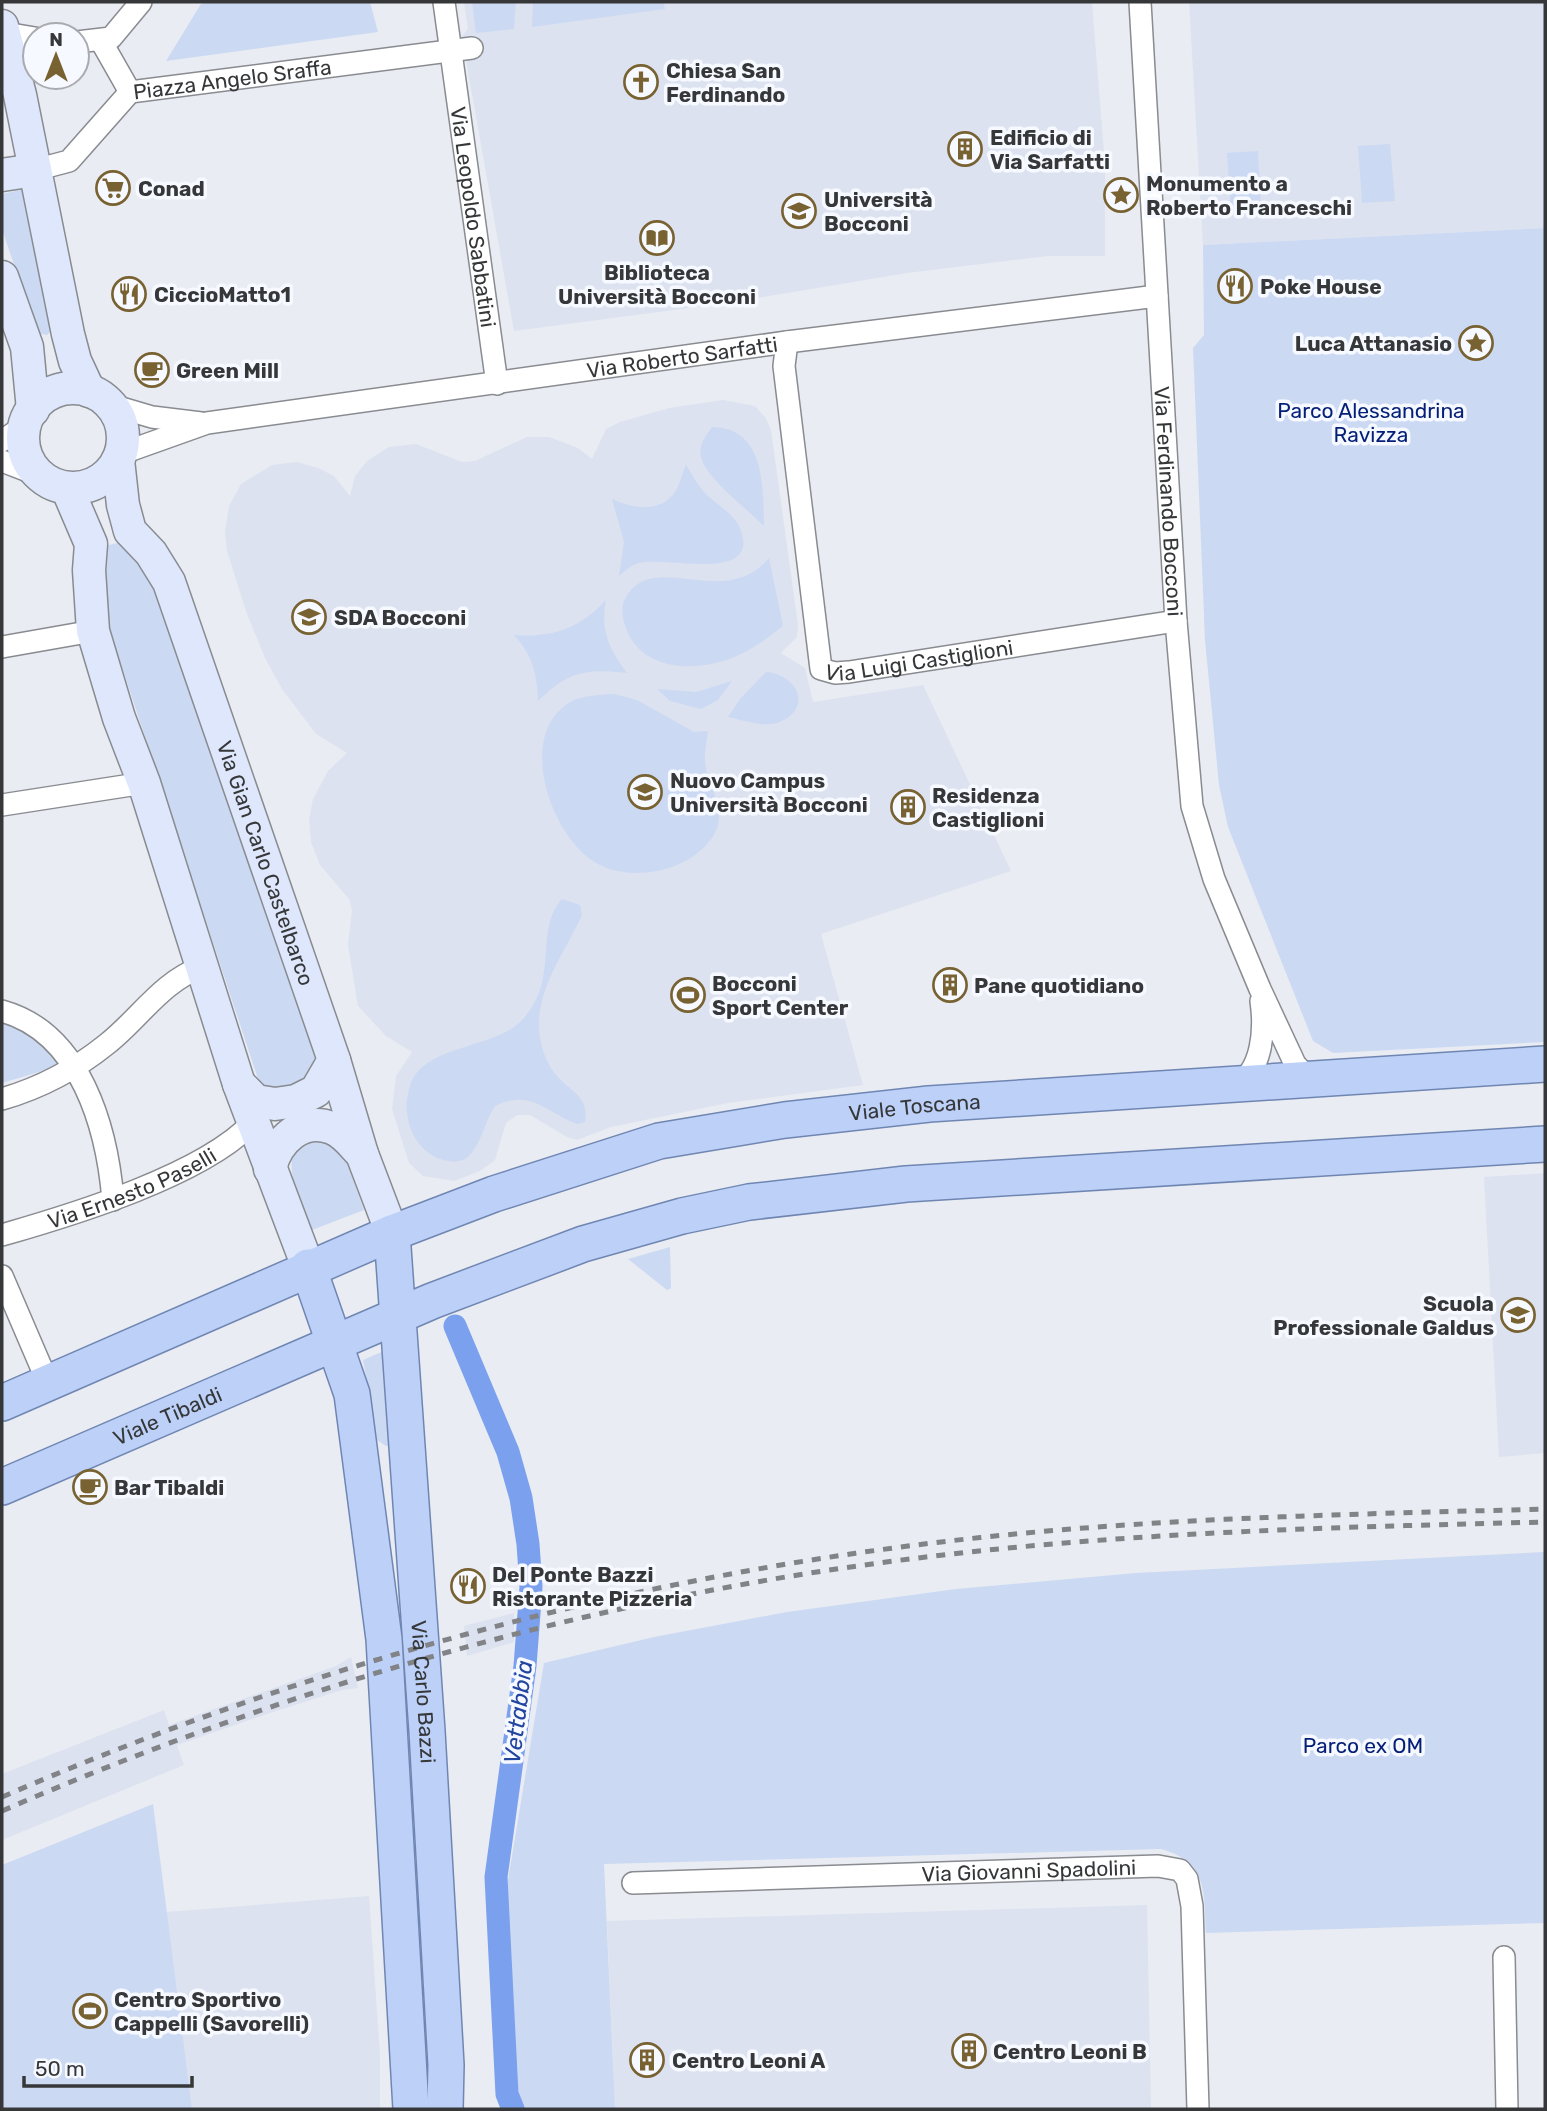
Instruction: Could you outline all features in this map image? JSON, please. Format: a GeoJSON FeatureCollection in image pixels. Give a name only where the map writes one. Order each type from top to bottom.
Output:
{"type":"FeatureCollection","features":[{"type":"Feature","properties":{"kind":"main road"},"geometry":{"type":"LineString","coordinates":[[14,33],[35,170],[75,360],[121,426],[119,457],[97,482],[54,482]]}},
{"type":"Feature","properties":{"kind":"main road"},"geometry":{"type":"LineString","coordinates":[[2,175],[35,170]]}},
{"type":"Feature","properties":{"kind":"main road"},"geometry":{"type":"LineString","coordinates":[[2,277],[27,348],[20,425],[26,455],[54,482],[91,544],[89,570],[93,631],[119,718],[144,783],[239,1084],[308,1267],[2,1403]]}},
{"type":"Feature","properties":{"kind":"main road"},"geometry":{"type":"LineString","coordinates":[[20,425],[47,396],[58,391],[99,398]]}},
{"type":"Feature","properties":{"kind":"main road","name":"Via Gian Carlo Castelbarco"},"geometry":{"type":"LineString","coordinates":[[119,457],[123,505],[130,531],[151,553],[169,582],[334,1060],[362,1154],[392,1233],[394,1277]]}},
{"type":"Feature","properties":{"kind":"main road"},"geometry":{"type":"LineString","coordinates":[[91,544],[110,532],[130,531]]}},
{"type":"Feature","properties":{"kind":"main road"},"geometry":{"type":"LineString","coordinates":[[239,1084],[256,1101],[275,1104],[296,1101],[316,1091],[334,1060]]}},
{"type":"Feature","properties":{"kind":"main road","name":"Viale Toscana"},"geometry":{"type":"LineString","coordinates":[[308,1267],[494,1194],[659,1141],[785,1120],[868,1110],[1545,1064]]}},
{"type":"Feature","properties":{"kind":"main road"},"geometry":{"type":"LineString","coordinates":[[270,1169],[275,1151],[283,1141],[296,1130],[313,1125],[331,1127],[345,1135],[362,1154]]}},
{"type":"Feature","properties":{"kind":"main road"},"geometry":{"type":"LineString","coordinates":[[334,1343],[583,1244],[682,1216],[749,1202],[906,1184],[1545,1144]]}},
{"type":"Feature","properties":{"kind":"main road","name":"Via Carlo Bazzi"},"geometry":{"type":"LineString","coordinates":[[308,1267],[352,1394],[358,1432],[391,1712],[411,2109]]}},
{"type":"Feature","properties":{"kind":"main road","name":"Via Carlo Bazzi"},"geometry":{"type":"LineString","coordinates":[[394,1277],[432,1810],[446,2065],[445,2109]]}},
{"type":"Feature","properties":{"kind":"main road","name":"Viale Tibaldi"},"geometry":{"type":"LineString","coordinates":[[2,1487],[334,1343]]}},
{"type":"Feature","properties":{"kind":"main road"},"geometry":{"type":"LineString","coordinates":[[358,1432],[371,1453],[383,1460],[399,1455],[407,1446]]}},
{"type":"Feature","properties":{"kind":"street"},"geometry":{"type":"LineString","coordinates":[[91,41],[110,38],[141,2]]}},
{"type":"Feature","properties":{"kind":"street"},"geometry":{"type":"LineString","coordinates":[[444,2],[451,51]]}},
{"type":"Feature","properties":{"kind":"street","name":"Via Ferdinando Bocconi"},"geometry":{"type":"LineString","coordinates":[[1140,2],[1176,621],[1192,806],[1214,879],[1260,989],[1295,1064],[1306,1076],[1315,1080]]}},
{"type":"Feature","properties":{"kind":"street","name":"Piazza Angelo Sraffa"},"geometry":{"type":"LineString","coordinates":[[101,41],[130,92],[472,48]]}},
{"type":"Feature","properties":{"kind":"street","name":"Via Leopoldo Sabbatini"},"geometry":{"type":"LineString","coordinates":[[451,51],[497,384]]}},
{"type":"Feature","properties":{"kind":"street"},"geometry":{"type":"LineString","coordinates":[[35,170],[69,161],[130,92]]}},
{"type":"Feature","properties":{"kind":"street","name":"Via Roberto Sarfatti"},"geometry":{"type":"LineString","coordinates":[[119,457],[206,423],[788,342],[1157,296]]}},
{"type":"Feature","properties":{"kind":"street","name":"Via Luigi Castiglioni"},"geometry":{"type":"LineString","coordinates":[[788,342],[784,366],[818,655],[823,670],[849,672],[1176,621]]}},
{"type":"Feature","properties":{"kind":"street","name":"Via Roberto Sarfatti"},"geometry":{"type":"LineString","coordinates":[[99,398],[152,417],[206,423]]}},
{"type":"Feature","properties":{"kind":"street"},"geometry":{"type":"LineString","coordinates":[[2,461],[54,482]]}},
{"type":"Feature","properties":{"kind":"street"},"geometry":{"type":"LineString","coordinates":[[2,647],[93,631]]}},
{"type":"Feature","properties":{"kind":"street"},"geometry":{"type":"LineString","coordinates":[[2,805],[144,783]]}},
{"type":"Feature","properties":{"kind":"street"},"geometry":{"type":"LineString","coordinates":[[2,1099],[74,1069],[107,1044],[169,985],[185,973],[202,967]]}},
{"type":"Feature","properties":{"kind":"street","name":"Via Ferdinando Bocconi"},"geometry":{"type":"LineString","coordinates":[[1234,1086],[1251,1072],[1260,1046],[1263,1014],[1260,989]]}},
{"type":"Feature","properties":{"kind":"street"},"geometry":{"type":"LineString","coordinates":[[2,1011],[29,1022],[51,1039],[88,1091],[99,1120],[111,1172],[113,1200]]}},
{"type":"Feature","properties":{"kind":"street","name":"Via Ernesto Paselli"},"geometry":{"type":"LineString","coordinates":[[2,1236],[113,1200],[205,1157],[241,1134],[253,1122]]}},
{"type":"Feature","properties":{"kind":"street"},"geometry":{"type":"LineString","coordinates":[[2,1276],[47,1383]]}},
{"type":"Feature","properties":{"kind":"street","name":"Via Giovanni Spadolini"},"geometry":{"type":"LineString","coordinates":[[633,1883],[1158,1866],[1180,1870],[1187,1879],[1192,1906],[1198,2109]]}},
{"type":"Feature","properties":{"kind":"street"},"geometry":{"type":"LineString","coordinates":[[1504,1957],[1507,2109]]}},
{"type":"Feature","properties":{"kind":"shaded area","name":"Università Bocconi"},"geometry":{"type":"Polygon","coordinates":[[[464,2],[1092,2],[1105,166],[1105,256],[1048,256],[907,273],[727,303],[514,331],[462,36],[468,29],[464,2]]]}},
{"type":"Feature","properties":{"kind":"shaded area"},"geometry":{"type":"Polygon","coordinates":[[[1189,2],[1545,2],[1545,228],[1203,245],[1189,2]]]}},
{"type":"Feature","properties":{"kind":"shaded area","name":"Nuovo Campus Università Bocconi"},"geometry":{"type":"Polygon","coordinates":[[[723,400],[755,406],[765,417],[771,430],[798,625],[797,637],[781,653],[805,668],[813,702],[923,685],[1011,871],[821,934],[863,1085],[728,1103],[611,1127],[577,1140],[530,1115],[517,1115],[506,1123],[495,1160],[480,1171],[454,1181],[423,1176],[409,1163],[392,1109],[396,1076],[412,1052],[386,1036],[358,1006],[348,945],[352,910],[349,899],[320,865],[311,842],[309,820],[313,799],[328,771],[347,753],[316,734],[282,689],[265,658],[247,614],[227,551],[225,531],[229,506],[241,484],[272,465],[297,462],[318,468],[334,476],[350,496],[355,476],[367,461],[389,447],[416,444],[462,462],[475,461],[527,437],[549,437],[578,448],[592,459],[606,429],[620,422],[669,408],[723,400]]]}},
{"type":"Feature","properties":{"kind":"shaded area","name":"Scuola Professionale Galdus"},"geometry":{"type":"Polygon","coordinates":[[[1545,1173],[1545,1453],[1499,1457],[1484,1177],[1545,1173]]]}},
{"type":"Feature","properties":{"kind":"shaded area"},"geometry":{"type":"Polygon","coordinates":[[[514,1613],[514,1642],[467,1656],[464,1626],[514,1613]]]}},
{"type":"Feature","properties":{"kind":"shaded area"},"geometry":{"type":"Polygon","coordinates":[[[351,1657],[358,1688],[342,1690],[177,1745],[184,1765],[2,1840],[2,1774],[164,1710],[169,1725],[336,1666],[351,1657]]]}},
{"type":"Feature","properties":{"kind":"shaded area"},"geometry":{"type":"Polygon","coordinates":[[[369,1896],[380,2054],[380,2109],[192,2109],[166,1912],[369,1896]]]}},
{"type":"Feature","properties":{"kind":"shaded area"},"geometry":{"type":"Polygon","coordinates":[[[1147,1905],[1151,2109],[615,2109],[607,1921],[1147,1905]]]}},
{"type":"Feature","properties":{"kind":"green space"},"geometry":{"type":"Polygon","coordinates":[[[370,2],[378,32],[166,61],[201,4],[370,2]]]}},
{"type":"Feature","properties":{"kind":"green space"},"geometry":{"type":"Polygon","coordinates":[[[472,2],[516,2],[514,29],[476,33],[472,2]]]}},
{"type":"Feature","properties":{"kind":"green space"},"geometry":{"type":"Polygon","coordinates":[[[533,2],[663,2],[665,9],[532,27],[533,2]]]}},
{"type":"Feature","properties":{"kind":"green space"},"geometry":{"type":"Polygon","coordinates":[[[1390,144],[1395,201],[1362,203],[1358,146],[1390,144]]]}},
{"type":"Feature","properties":{"kind":"green space"},"geometry":{"type":"Polygon","coordinates":[[[1258,151],[1261,211],[1231,213],[1227,153],[1258,151]]]}},
{"type":"Feature","properties":{"kind":"green space"},"geometry":{"type":"Polygon","coordinates":[[[25,189],[54,328],[47,335],[37,333],[2,229],[2,194],[25,189]]]}},
{"type":"Feature","properties":{"kind":"green space","name":"Parco Alessandrina Ravizza"},"geometry":{"type":"Polygon","coordinates":[[[1545,228],[1545,1042],[1333,1053],[1313,1041],[1228,827],[1219,785],[1205,640],[1193,348],[1204,335],[1203,245],[1545,228]]]}},
{"type":"Feature","properties":{"kind":"green space"},"geometry":{"type":"Polygon","coordinates":[[[712,427],[729,430],[742,437],[751,448],[761,477],[764,526],[718,483],[704,465],[701,448],[712,427]]]}},
{"type":"Feature","properties":{"kind":"green space"},"geometry":{"type":"Polygon","coordinates":[[[686,465],[704,492],[735,519],[741,531],[743,548],[736,558],[722,563],[648,562],[634,565],[619,576],[624,542],[612,499],[636,507],[662,504],[675,492],[686,465]]]}},
{"type":"Feature","properties":{"kind":"green space"},"geometry":{"type":"Polygon","coordinates":[[[125,544],[154,582],[319,1065],[312,1082],[276,1095],[261,1088],[109,628],[103,597],[103,563],[109,545],[125,544]]]}},
{"type":"Feature","properties":{"kind":"green space"},"geometry":{"type":"Polygon","coordinates":[[[769,558],[783,626],[752,648],[721,662],[685,666],[652,658],[639,649],[629,635],[622,607],[637,585],[653,578],[671,577],[731,580],[751,573],[769,558]]]}},
{"type":"Feature","properties":{"kind":"green space"},"geometry":{"type":"Polygon","coordinates":[[[606,600],[605,630],[615,656],[627,673],[600,671],[578,674],[558,684],[538,701],[533,666],[526,650],[514,635],[541,635],[565,629],[586,618],[606,600]]]}},
{"type":"Feature","properties":{"kind":"green space"},"geometry":{"type":"Polygon","coordinates":[[[766,672],[786,678],[797,692],[797,707],[791,715],[782,721],[769,724],[728,717],[740,699],[766,672]]]}},
{"type":"Feature","properties":{"kind":"green space"},"geometry":{"type":"Polygon","coordinates":[[[732,681],[718,700],[701,709],[670,701],[657,689],[696,692],[732,681]]]}},
{"type":"Feature","properties":{"kind":"green space"},"geometry":{"type":"Polygon","coordinates":[[[614,694],[637,700],[694,732],[708,731],[705,763],[717,801],[718,825],[712,838],[702,849],[667,869],[644,873],[621,872],[590,859],[563,827],[552,806],[545,783],[542,760],[544,738],[552,719],[572,701],[614,694]]]}},
{"type":"Feature","properties":{"kind":"green space"},"geometry":{"type":"Polygon","coordinates":[[[562,899],[580,905],[582,915],[548,982],[540,1010],[539,1031],[543,1052],[552,1070],[582,1100],[586,1113],[585,1122],[577,1124],[528,1101],[508,1101],[495,1106],[468,1157],[453,1162],[443,1160],[424,1149],[412,1130],[407,1109],[410,1086],[417,1073],[429,1062],[494,1037],[521,1021],[533,1006],[540,990],[549,926],[562,899]]]}},
{"type":"Feature","properties":{"kind":"green space"},"geometry":{"type":"Polygon","coordinates":[[[2,1021],[42,1040],[59,1066],[2,1083],[2,1021]]]}},
{"type":"Feature","properties":{"kind":"green space"},"geometry":{"type":"Polygon","coordinates":[[[322,1137],[343,1152],[364,1210],[312,1230],[292,1175],[293,1153],[298,1142],[322,1137]]]}},
{"type":"Feature","properties":{"kind":"green space"},"geometry":{"type":"Polygon","coordinates":[[[670,1247],[671,1288],[667,1290],[628,1259],[670,1247]]]}},
{"type":"Feature","properties":{"kind":"green space"},"geometry":{"type":"Polygon","coordinates":[[[386,1350],[391,1445],[386,1446],[377,1440],[363,1360],[386,1350]]]}},
{"type":"Feature","properties":{"kind":"green space","name":"Parco ex OM"},"geometry":{"type":"Polygon","coordinates":[[[1545,1552],[1545,1923],[1206,1933],[1203,1892],[1195,1870],[1188,1862],[1161,1849],[604,1864],[615,2109],[523,2109],[516,2082],[506,1892],[544,1663],[654,1637],[787,1612],[956,1589],[1136,1573],[1545,1552]]]}},
{"type":"Feature","properties":{"kind":"green space","name":"Centro Sportivo Cappelli (Savorelli)"},"geometry":{"type":"Polygon","coordinates":[[[153,1804],[192,2109],[2,2109],[2,1865],[153,1804]]]}},
{"type":"Feature","properties":{"kind":"waterway","name":"Vettabbia"},"geometry":{"type":"LineString","coordinates":[[455,1326],[508,1452],[521,1498],[528,1544],[531,1587],[525,1666],[496,1877],[507,2094],[513,2109]]}},
{"type":"Feature","properties":{"kind":"railway"},"geometry":{"type":"LineString","coordinates":[[2,1797],[122,1748],[244,1703],[368,1662],[493,1627],[620,1596],[747,1571],[876,1550],[1072,1529],[1275,1517],[1545,1509]]}},
{"type":"Feature","properties":{"kind":"railway"},"geometry":{"type":"LineString","coordinates":[[2,1811],[113,1765],[339,1684],[571,1620],[688,1595],[926,1557],[1081,1542],[1312,1529],[1545,1522]]}},
{"type":"Feature","properties":{"kind":"place","name":"Chiesa San Ferdinando"},"geometry":{"type":"Point","coordinates":[641,82]}},
{"type":"Feature","properties":{"kind":"place","name":"Edificio di Via Sarfatti"},"geometry":{"type":"Point","coordinates":[965,149]}},
{"type":"Feature","properties":{"kind":"place","name":"Conad"},"geometry":{"type":"Point","coordinates":[113,188]}},
{"type":"Feature","properties":{"kind":"place","name":"Monumento a Roberto Franceschi"},"geometry":{"type":"Point","coordinates":[1121,195]}},
{"type":"Feature","properties":{"kind":"place","name":"Università Bocconi"},"geometry":{"type":"Point","coordinates":[799,211]}},
{"type":"Feature","properties":{"kind":"place","name":"Biblioteca Università Bocconi"},"geometry":{"type":"Point","coordinates":[657,238]}},
{"type":"Feature","properties":{"kind":"place","name":"Poke House"},"geometry":{"type":"Point","coordinates":[1235,286]}},
{"type":"Feature","properties":{"kind":"place","name":"CiccioMatto1"},"geometry":{"type":"Point","coordinates":[129,294]}},
{"type":"Feature","properties":{"kind":"place","name":"Luca Attanasio"},"geometry":{"type":"Point","coordinates":[1476,343]}},
{"type":"Feature","properties":{"kind":"place","name":"Green Mill"},"geometry":{"type":"Point","coordinates":[152,370]}},
{"type":"Feature","properties":{"kind":"place","name":"SDA Bocconi"},"geometry":{"type":"Point","coordinates":[309,617]}},
{"type":"Feature","properties":{"kind":"place","name":"Nuovo Campus Università Bocconi"},"geometry":{"type":"Point","coordinates":[645,792]}},
{"type":"Feature","properties":{"kind":"place","name":"Residenza Castiglioni"},"geometry":{"type":"Point","coordinates":[908,807]}},
{"type":"Feature","properties":{"kind":"place","name":"Pane quotidiano"},"geometry":{"type":"Point","coordinates":[950,985]}},
{"type":"Feature","properties":{"kind":"place","name":"Bocconi Sport Center"},"geometry":{"type":"Point","coordinates":[688,995]}},
{"type":"Feature","properties":{"kind":"place","name":"Scuola Professionale Galdus"},"geometry":{"type":"Point","coordinates":[1518,1315]}},
{"type":"Feature","properties":{"kind":"place","name":"Bar Tibaldi"},"geometry":{"type":"Point","coordinates":[90,1487]}},
{"type":"Feature","properties":{"kind":"place","name":"Del Ponte Bazzi Ristorante Pizzeria"},"geometry":{"type":"Point","coordinates":[468,1586]}},
{"type":"Feature","properties":{"kind":"place","name":"Centro Sportivo Cappelli (Savorelli)"},"geometry":{"type":"Point","coordinates":[90,2011]}},
{"type":"Feature","properties":{"kind":"place","name":"Centro Leoni B"},"geometry":{"type":"Point","coordinates":[969,2051]}},
{"type":"Feature","properties":{"kind":"place","name":"Centro Leoni A"},"geometry":{"type":"Point","coordinates":[647,2060]}}]}
